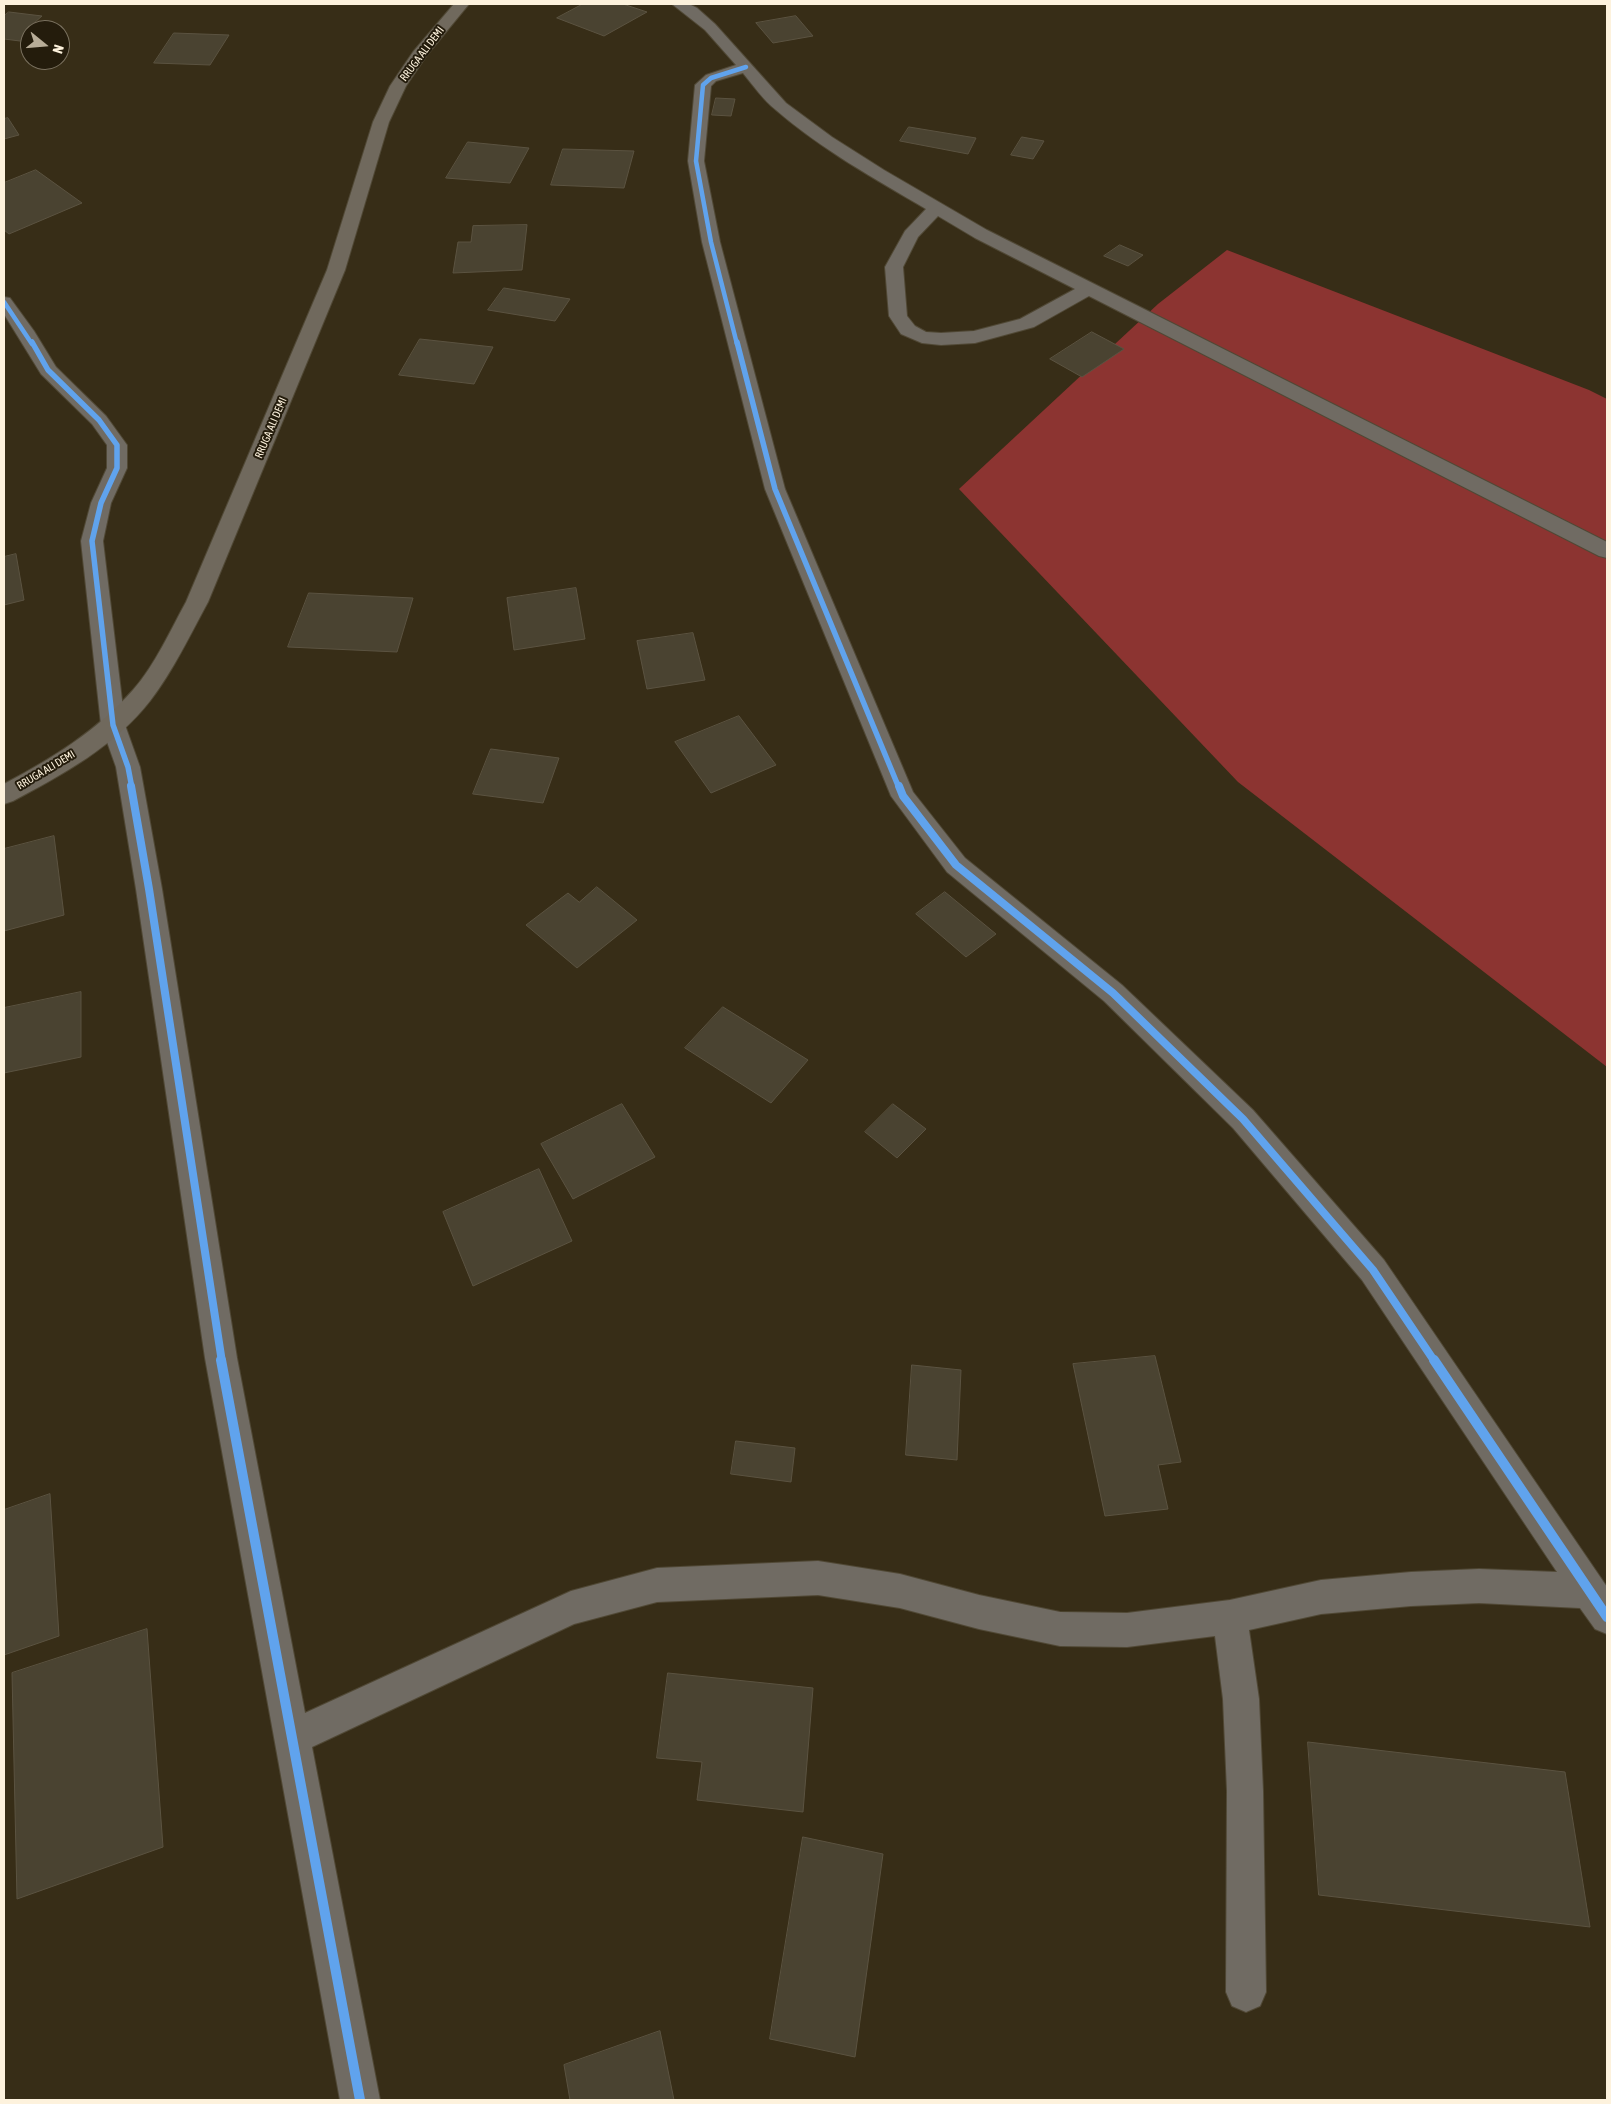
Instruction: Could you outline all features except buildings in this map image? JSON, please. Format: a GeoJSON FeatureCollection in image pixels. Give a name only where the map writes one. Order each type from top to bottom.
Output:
{"type":"FeatureCollection","features":[{"type":"Feature","properties":{"kind":"main road","name":"RRUGA ALI DEMI"},"geometry":{"type":"LineString","coordinates":[[4,795],[56,767],[113,725],[142,695],[169,653],[197,602],[336,270],[382,122],[398,86],[421,52],[462,4]]}},
{"type":"Feature","properties":{"kind":"street"},"geometry":{"type":"LineString","coordinates":[[679,4],[692,11],[710,27],[780,106],[826,140],[981,234],[1607,551]]}},
{"type":"Feature","properties":{"kind":"street"},"geometry":{"type":"LineString","coordinates":[[746,67],[711,78],[703,85],[696,161],[711,242],[775,489],[903,796],[956,865],[1113,993],[1243,1119],[1373,1270],[1598,1604]]}},
{"type":"Feature","properties":{"kind":"street"},"geometry":{"type":"LineString","coordinates":[[937,208],[911,235],[894,267],[898,316],[908,330],[922,337],[941,340],[976,337],[1026,322],[1090,288]]}},
{"type":"Feature","properties":{"kind":"street"},"geometry":{"type":"LineString","coordinates":[[4,302],[25,331],[48,370],[98,420],[117,445],[117,468],[101,503],[92,541],[113,725],[128,767],[149,889],[222,1358],[360,2100]]}},
{"type":"Feature","properties":{"kind":"street"},"geometry":{"type":"LineString","coordinates":[[292,1738],[571,1608],[657,1585],[818,1578],[900,1591],[979,1612],[1060,1629],[1127,1630],[1230,1617],[1321,1597],[1411,1589],[1479,1586],[1598,1604]]}},
{"type":"Feature","properties":{"kind":"street"},"geometry":{"type":"LineString","coordinates":[[1230,1617],[1241,1699],[1244,1782],[1246,1992]]}},
{"type":"Feature","properties":{"kind":"shaded area"},"geometry":{"type":"Polygon","coordinates":[[[1227,250],[1589,390],[1607,399],[1607,1067],[1238,782],[959,489],[1158,304],[1227,250]]]}},
{"type":"Feature","properties":{"kind":"cycle path"},"geometry":{"type":"LineString","coordinates":[[746,67],[711,78],[703,85],[696,161],[711,242],[775,489],[903,796],[956,865],[1113,993],[1243,1119],[1373,1270],[1607,1617]]}},
{"type":"Feature","properties":{"kind":"cycle path"},"geometry":{"type":"LineString","coordinates":[[4,302],[25,331],[48,370],[99,420],[117,445],[117,468],[101,503],[92,541],[113,725],[128,767],[149,889],[221,1358],[360,2100]]}}]}
